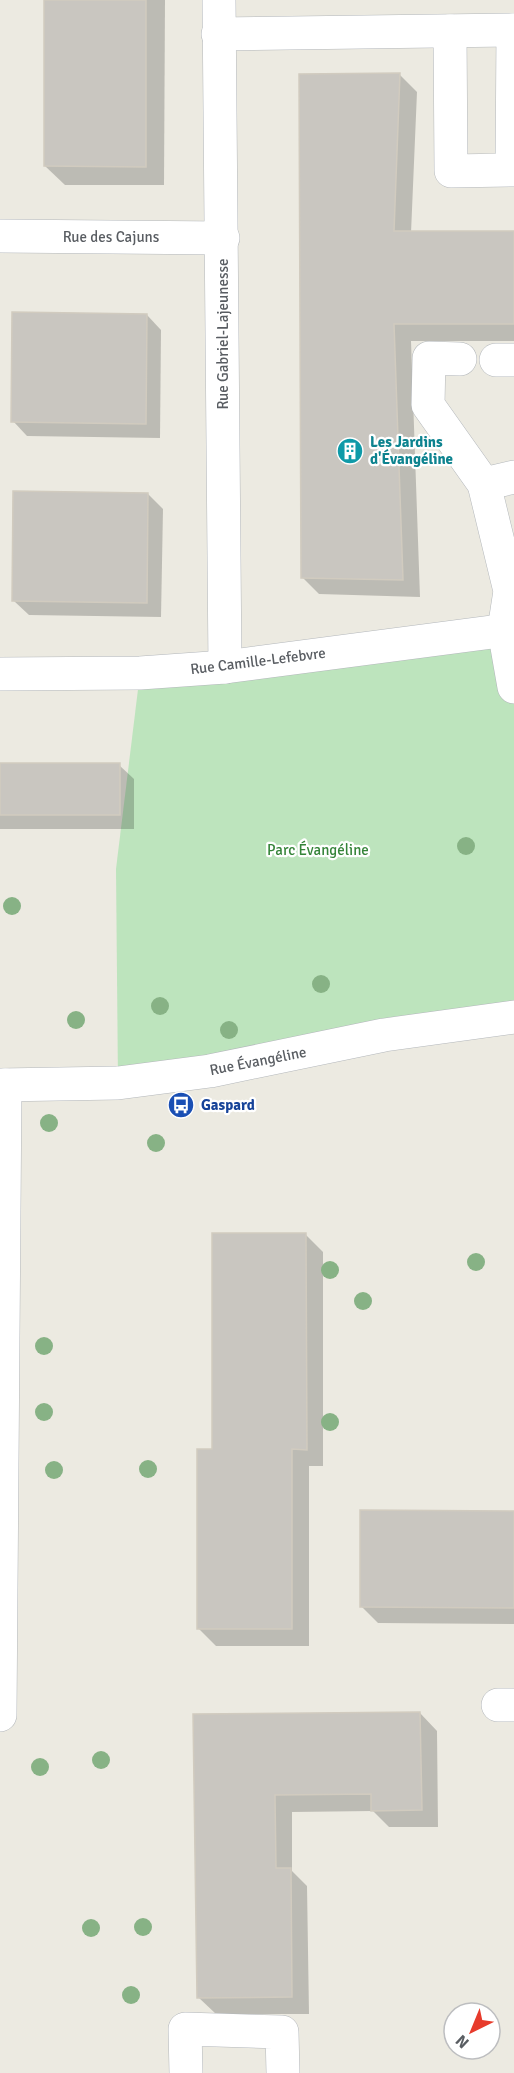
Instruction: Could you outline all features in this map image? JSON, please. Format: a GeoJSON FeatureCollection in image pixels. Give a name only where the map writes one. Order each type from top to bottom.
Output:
{"type":"FeatureCollection","features":[{"type":"Feature","properties":{"kind":"street","name":"Rue Gabriel-Lajeunesse"},"geometry":{"type":"LineString","coordinates":[[219,0],[223,238],[225,668]]}},
{"type":"Feature","properties":{"kind":"street"},"geometry":{"type":"LineString","coordinates":[[218,34],[514,30],[512,170],[451,171],[450,31]]}},
{"type":"Feature","properties":{"kind":"street","name":"Rue des Cajuns"},"geometry":{"type":"LineString","coordinates":[[0,236],[223,238]]}},
{"type":"Feature","properties":{"kind":"street"},"geometry":{"type":"LineString","coordinates":[[460,359],[429,358],[428,405],[499,481],[510,591],[509,629],[514,687]]}},
{"type":"Feature","properties":{"kind":"street","name":"Rue Camille-Lefebvre"},"geometry":{"type":"LineString","coordinates":[[0,674],[140,673],[225,668],[509,629]]}},
{"type":"Feature","properties":{"kind":"street","name":"Rue Évangéline"},"geometry":{"type":"LineString","coordinates":[[2,1085],[118,1083],[210,1071],[384,1035],[514,1017]]}},
{"type":"Feature","properties":{"kind":"street"},"geometry":{"type":"LineString","coordinates":[[0,1715],[2,1085]]}},
{"type":"Feature","properties":{"kind":"street"},"geometry":{"type":"LineString","coordinates":[[186,2073],[185,2029],[282,2032],[283,2073]]}},
{"type":"Feature","properties":{"kind":"green space","name":"Parc Évangéline"},"geometry":{"type":"Polygon","coordinates":[[[504,630],[514,687],[514,1017],[118,1083],[116,869],[140,673],[504,630]]]}},
{"type":"Feature","properties":{"kind":"building"},"geometry":{"type":"Polygon","coordinates":[[[44,0],[146,0],[146,167],[44,166],[44,0]]]}},
{"type":"Feature","properties":{"kind":"building","name":"Les Jardins d'Évangéline"},"geometry":{"type":"Polygon","coordinates":[[[400,73],[394,231],[514,231],[514,324],[394,324],[403,580],[301,578],[299,74],[400,73]]]}},
{"type":"Feature","properties":{"kind":"building"},"geometry":{"type":"Polygon","coordinates":[[[12,312],[147,314],[146,424],[11,422],[12,312]]]}},
{"type":"Feature","properties":{"kind":"building"},"geometry":{"type":"Polygon","coordinates":[[[13,491],[148,493],[147,603],[12,601],[13,491]]]}},
{"type":"Feature","properties":{"kind":"building"},"geometry":{"type":"Polygon","coordinates":[[[0,763],[120,763],[120,815],[0,815],[0,763]]]}},
{"type":"Feature","properties":{"kind":"building"},"geometry":{"type":"Polygon","coordinates":[[[212,1233],[306,1233],[307,1450],[292,1449],[292,1629],[197,1629],[197,1449],[212,1449],[212,1233]]]}},
{"type":"Feature","properties":{"kind":"building"},"geometry":{"type":"Polygon","coordinates":[[[360,1510],[514,1511],[514,1608],[360,1607],[360,1510]]]}},
{"type":"Feature","properties":{"kind":"building"},"geometry":{"type":"Polygon","coordinates":[[[420,1712],[422,1810],[371,1811],[371,1794],[275,1795],[276,1868],[291,1868],[292,1997],[197,1998],[193,1714],[420,1712]]]}},
{"type":"Feature","properties":{"kind":"place","name":"Les Jardins d'Évangéline"},"geometry":{"type":"Point","coordinates":[350,451]}},
{"type":"Feature","properties":{"kind":"place","name":"Gaspard"},"geometry":{"type":"Point","coordinates":[181,1105]}}]}
